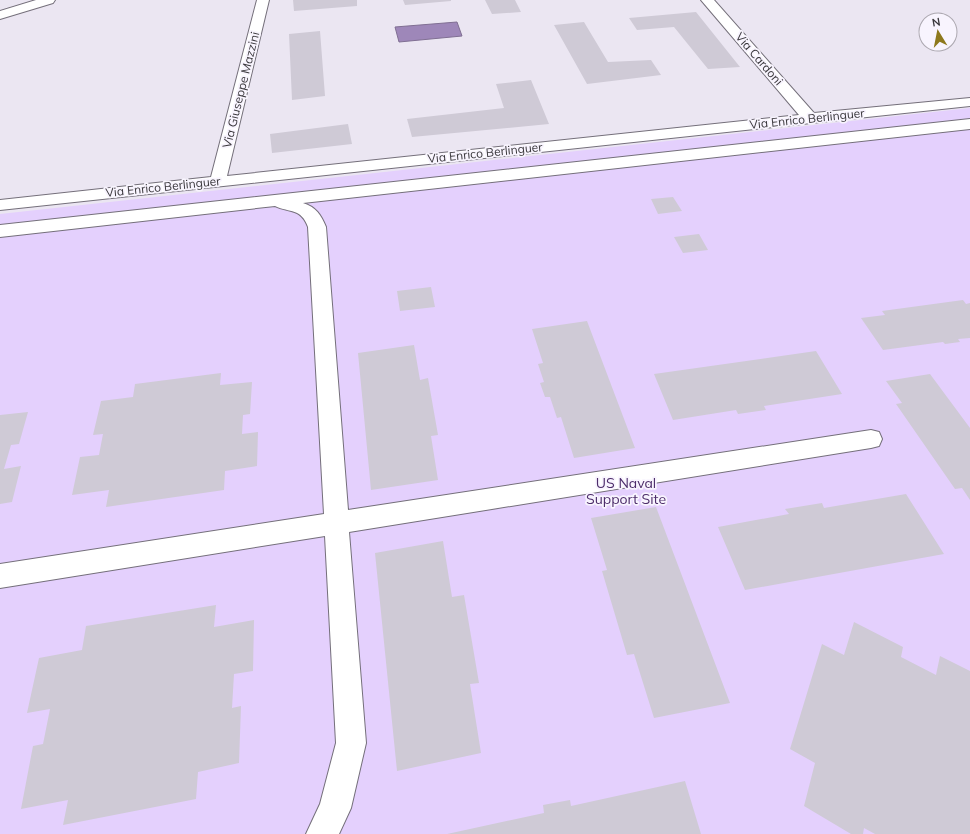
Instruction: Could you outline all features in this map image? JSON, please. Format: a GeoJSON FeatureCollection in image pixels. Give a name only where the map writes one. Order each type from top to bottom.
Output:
{"type":"FeatureCollection","features":[{"type":"Feature","properties":{"kind":"street"},"geometry":{"type":"LineString","coordinates":[[0,15],[49,0]]}},
{"type":"Feature","properties":{"kind":"street","name":"Via Giuseppe Mazzini"},"geometry":{"type":"LineString","coordinates":[[218,181],[264,0]]}},
{"type":"Feature","properties":{"kind":"street","name":"Via Cardoni"},"geometry":{"type":"LineString","coordinates":[[707,0],[810,118]]}},
{"type":"Feature","properties":{"kind":"street","name":"Via Enrico Berlinguer"},"geometry":{"type":"LineString","coordinates":[[0,205],[970,102]]}},
{"type":"Feature","properties":{"kind":"street"},"geometry":{"type":"LineString","coordinates":[[0,231],[970,124]]}},
{"type":"Feature","properties":{"kind":"street"},"geometry":{"type":"LineString","coordinates":[[317,227],[325,214],[338,203],[365,190]]}},
{"type":"Feature","properties":{"kind":"street"},"geometry":{"type":"LineString","coordinates":[[268,201],[305,208],[314,216],[317,227],[352,743],[335,808],[322,834]]}},
{"type":"Feature","properties":{"kind":"street"},"geometry":{"type":"LineString","coordinates":[[0,576],[871,439]]}},
{"type":"Feature","properties":{"kind":"green space","name":"US Naval Support Site"},"geometry":{"type":"Polygon","coordinates":[[[970,108],[970,834],[0,834],[0,214],[970,108]]]}},
{"type":"Feature","properties":{"kind":"shaded area"},"geometry":{"type":"Polygon","coordinates":[[[457,22],[462,36],[399,42],[395,27],[457,22]]]}},
{"type":"Feature","properties":{"kind":"building"},"geometry":{"type":"Polygon","coordinates":[[[293,0],[357,0],[357,6],[294,11],[293,0]]]}},
{"type":"Feature","properties":{"kind":"building"},"geometry":{"type":"Polygon","coordinates":[[[403,0],[451,0],[451,1],[405,5],[403,0]]]}},
{"type":"Feature","properties":{"kind":"building"},"geometry":{"type":"Polygon","coordinates":[[[485,0],[515,0],[521,12],[492,14],[485,0]]]}},
{"type":"Feature","properties":{"kind":"building"},"geometry":{"type":"Polygon","coordinates":[[[696,12],[740,67],[708,69],[674,27],[637,30],[629,18],[696,12]]]}},
{"type":"Feature","properties":{"kind":"building"},"geometry":{"type":"Polygon","coordinates":[[[584,22],[608,62],[651,60],[661,75],[587,84],[554,25],[584,22]]]}},
{"type":"Feature","properties":{"kind":"building"},"geometry":{"type":"Polygon","coordinates":[[[320,31],[325,96],[292,100],[289,34],[320,31]]]}},
{"type":"Feature","properties":{"kind":"building"},"geometry":{"type":"Polygon","coordinates":[[[531,80],[549,124],[412,137],[407,119],[504,108],[496,84],[531,80]]]}},
{"type":"Feature","properties":{"kind":"building"},"geometry":{"type":"Polygon","coordinates":[[[348,124],[352,144],[272,153],[270,134],[348,124]]]}},
{"type":"Feature","properties":{"kind":"building"},"geometry":{"type":"Polygon","coordinates":[[[673,197],[682,211],[658,214],[651,199],[673,197]]]}},
{"type":"Feature","properties":{"kind":"building"},"geometry":{"type":"Polygon","coordinates":[[[699,234],[708,250],[683,253],[674,237],[699,234]]]}},
{"type":"Feature","properties":{"kind":"building"},"geometry":{"type":"Polygon","coordinates":[[[431,287],[435,307],[400,311],[397,291],[431,287]]]}},
{"type":"Feature","properties":{"kind":"building"},"geometry":{"type":"Polygon","coordinates":[[[963,300],[966,304],[970,303],[970,338],[958,339],[960,342],[945,344],[943,342],[883,350],[861,318],[885,315],[882,311],[963,300]]]}},
{"type":"Feature","properties":{"kind":"building"},"geometry":{"type":"Polygon","coordinates":[[[587,321],[635,448],[574,458],[561,417],[557,418],[550,397],[545,397],[540,383],[544,382],[538,364],[543,363],[532,329],[587,321]]]}},
{"type":"Feature","properties":{"kind":"building"},"geometry":{"type":"Polygon","coordinates":[[[414,345],[420,380],[428,378],[438,435],[431,436],[438,480],[371,490],[358,353],[414,345]]]}},
{"type":"Feature","properties":{"kind":"building"},"geometry":{"type":"Polygon","coordinates":[[[816,351],[842,394],[764,406],[766,410],[738,414],[736,410],[673,420],[654,374],[816,351]]]}},
{"type":"Feature","properties":{"kind":"building"},"geometry":{"type":"Polygon","coordinates":[[[221,373],[220,385],[252,382],[250,414],[243,415],[242,434],[258,432],[257,466],[225,471],[224,490],[106,507],[109,490],[72,495],[80,457],[99,455],[103,434],[93,435],[101,401],[133,397],[135,384],[221,373]]]}},
{"type":"Feature","properties":{"kind":"building"},"geometry":{"type":"Polygon","coordinates":[[[930,374],[970,428],[970,500],[962,488],[955,489],[896,404],[902,403],[886,381],[930,374]]]}},
{"type":"Feature","properties":{"kind":"building"},"geometry":{"type":"Polygon","coordinates":[[[28,412],[19,444],[11,445],[4,469],[21,466],[12,502],[0,504],[0,415],[28,412]]]}},
{"type":"Feature","properties":{"kind":"building"},"geometry":{"type":"Polygon","coordinates":[[[906,494],[944,554],[745,590],[718,527],[789,514],[785,509],[822,503],[824,508],[906,494]]]}},
{"type":"Feature","properties":{"kind":"building"},"geometry":{"type":"Polygon","coordinates":[[[656,507],[730,703],[654,718],[634,654],[627,655],[602,571],[607,570],[591,518],[656,507]]]}},
{"type":"Feature","properties":{"kind":"building"},"geometry":{"type":"Polygon","coordinates":[[[443,541],[452,597],[464,595],[479,683],[470,684],[481,753],[397,771],[375,553],[443,541]]]}},
{"type":"Feature","properties":{"kind":"building"},"geometry":{"type":"Polygon","coordinates":[[[216,605],[214,627],[254,620],[253,671],[234,674],[232,708],[241,706],[239,763],[198,772],[196,799],[63,825],[68,800],[21,809],[33,746],[43,744],[50,709],[27,713],[39,658],[82,650],[86,626],[216,605]]]}},
{"type":"Feature","properties":{"kind":"building"},"geometry":{"type":"Polygon","coordinates":[[[854,622],[903,647],[901,657],[936,675],[940,656],[970,671],[970,834],[875,834],[864,828],[863,834],[851,834],[804,806],[815,763],[790,749],[822,644],[844,655],[854,622]]]}},
{"type":"Feature","properties":{"kind":"building"},"geometry":{"type":"Polygon","coordinates":[[[685,781],[701,834],[447,834],[544,813],[543,805],[570,800],[571,806],[685,781]]]}}]}
